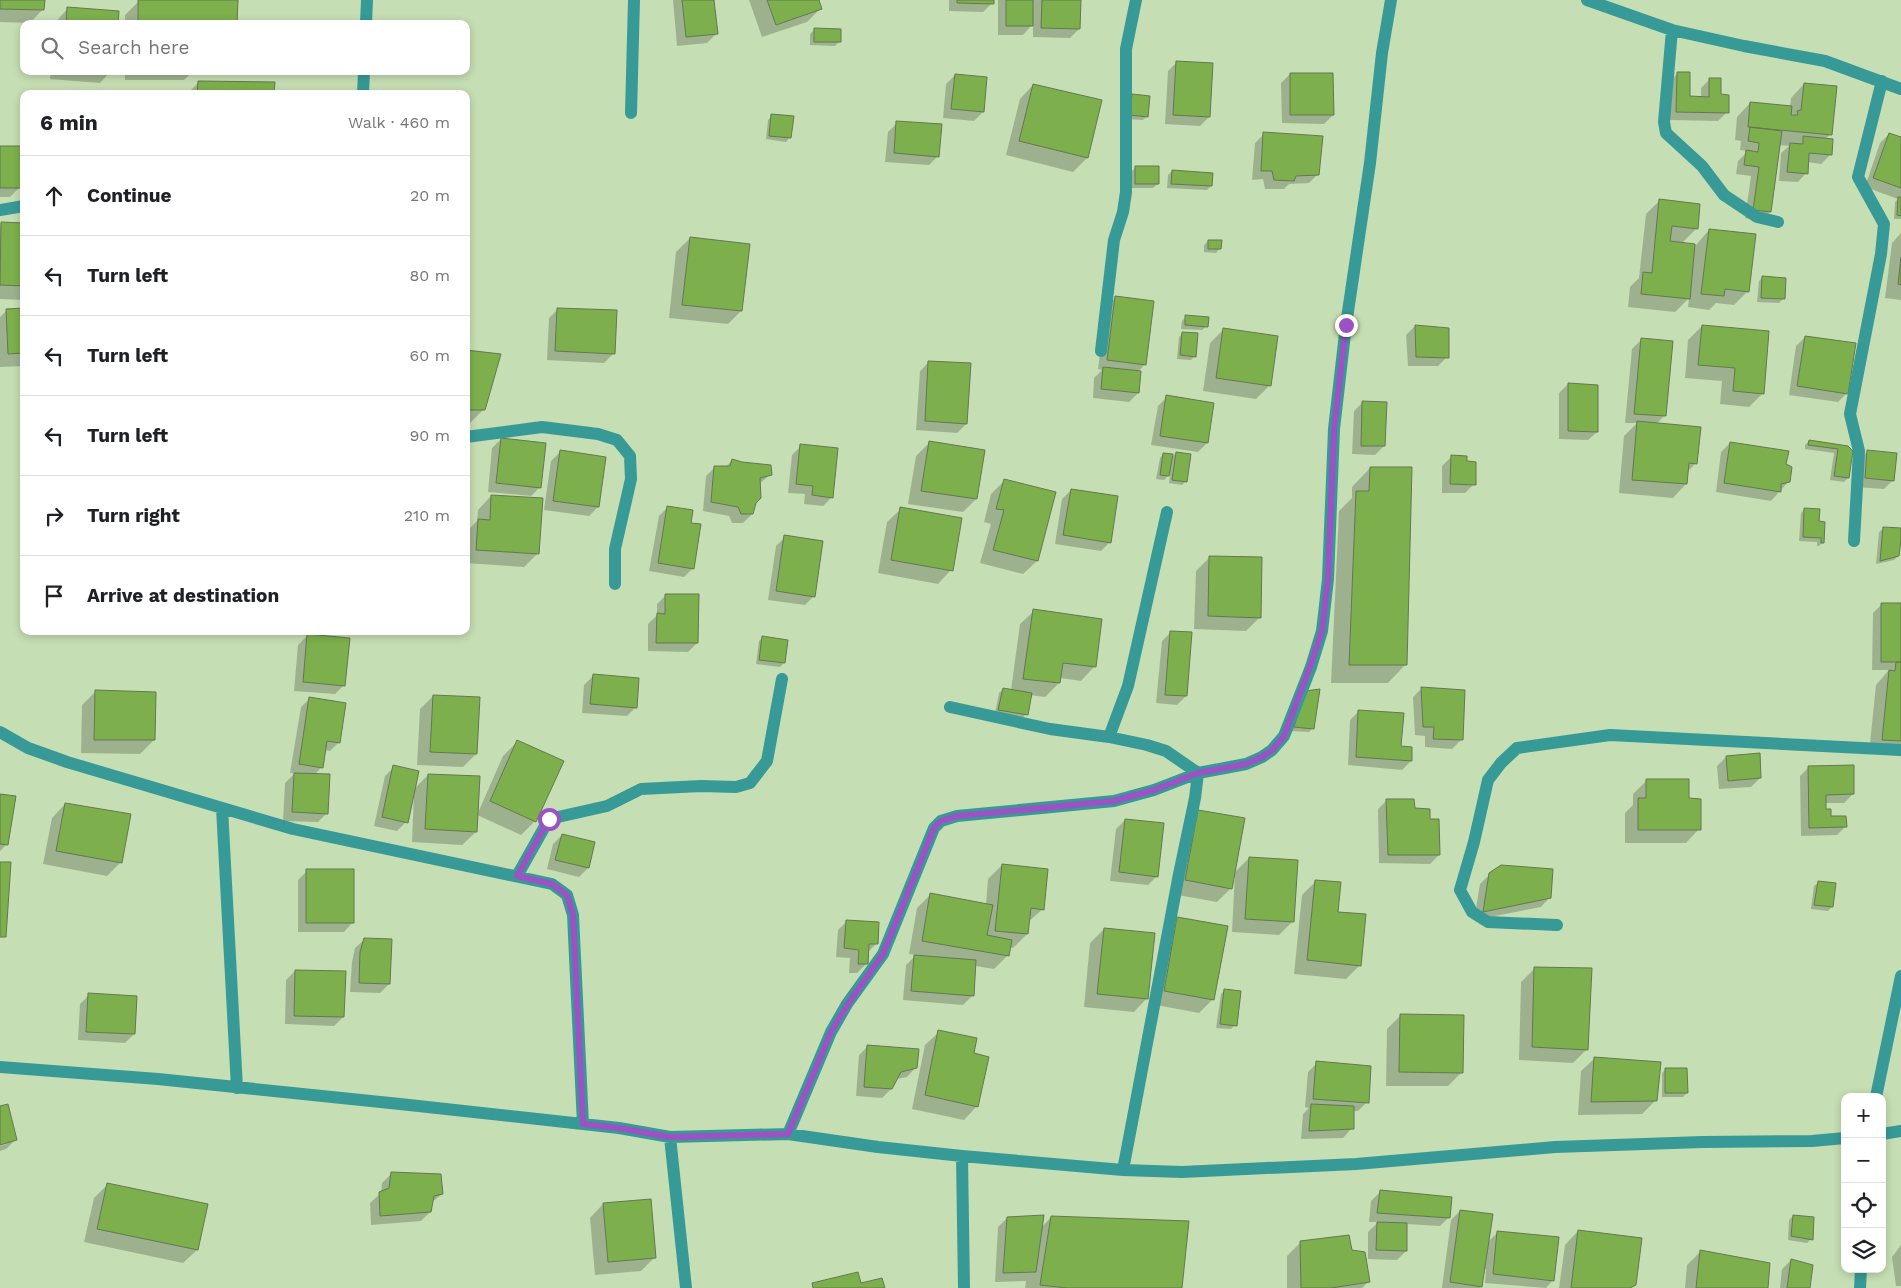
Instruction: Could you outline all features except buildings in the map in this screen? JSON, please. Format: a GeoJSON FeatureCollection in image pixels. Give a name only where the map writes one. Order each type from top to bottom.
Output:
{"type":"FeatureCollection","features":[{"type":"Feature","properties":{"kind":"street"},"geometry":{"type":"LineString","coordinates":[[366,20],[367,0]]}},
{"type":"Feature","properties":{"kind":"street"},"geometry":{"type":"LineString","coordinates":[[631,113],[634,0]]}},
{"type":"Feature","properties":{"kind":"street"},"geometry":{"type":"LineString","coordinates":[[1102,350],[1114,240],[1126,192],[1126,49],[1136,0]]}},
{"type":"Feature","properties":{"kind":"street"},"geometry":{"type":"LineString","coordinates":[[788,1134],[831,1032],[883,954],[934,828],[941,821],[957,816],[1114,801],[1154,790],[1198,773],[1246,764],[1272,750],[1284,736],[1322,631],[1328,579],[1336,410],[1346,325],[1370,163],[1382,53],[1391,0]]}},
{"type":"Feature","properties":{"kind":"street"},"geometry":{"type":"LineString","coordinates":[[1587,0],[1672,30],[1825,61],[1882,81],[1901,90]]}},
{"type":"Feature","properties":{"kind":"street"},"geometry":{"type":"LineString","coordinates":[[1672,30],[1664,122],[1666,133],[1702,166],[1724,195],[1757,218],[1778,222]]}},
{"type":"Feature","properties":{"kind":"street"},"geometry":{"type":"LineString","coordinates":[[363,90],[364,75]]}},
{"type":"Feature","properties":{"kind":"street"},"geometry":{"type":"LineString","coordinates":[[1854,540],[1859,451],[1850,414],[1881,254],[1884,224],[1858,177],[1882,81]]}},
{"type":"Feature","properties":{"kind":"street"},"geometry":{"type":"LineString","coordinates":[[0,210],[20,207]]}},
{"type":"Feature","properties":{"kind":"street"},"geometry":{"type":"LineString","coordinates":[[470,436],[542,427],[598,434],[617,440],[630,456],[631,479],[615,549],[615,584]]}},
{"type":"Feature","properties":{"kind":"street"},"geometry":{"type":"LineString","coordinates":[[1109,737],[1128,686],[1167,512]]}},
{"type":"Feature","properties":{"kind":"street"},"geometry":{"type":"LineString","coordinates":[[517,876],[549,819],[607,806],[640,789],[701,786],[736,787],[750,783],[767,761],[782,679]]}},
{"type":"Feature","properties":{"kind":"street"},"geometry":{"type":"LineString","coordinates":[[950,707],[1050,729],[1109,737],[1147,745],[1166,751],[1198,773]]}},
{"type":"Feature","properties":{"kind":"street"},"geometry":{"type":"LineString","coordinates":[[0,732],[28,748],[67,762],[293,829],[552,884],[567,895],[573,915],[583,1124]]}},
{"type":"Feature","properties":{"kind":"street"},"geometry":{"type":"LineString","coordinates":[[1557,925],[1488,922],[1472,912],[1460,890],[1474,842],[1488,780],[1500,763],[1517,748],[1610,736],[1901,750]]}},
{"type":"Feature","properties":{"kind":"street"},"geometry":{"type":"LineString","coordinates":[[1122,1170],[1179,874],[1196,798],[1198,773]]}},
{"type":"Feature","properties":{"kind":"street"},"geometry":{"type":"LineString","coordinates":[[222,808],[237,1088]]}},
{"type":"Feature","properties":{"kind":"street"},"geometry":{"type":"LineString","coordinates":[[1877,1093],[1901,976]]}},
{"type":"Feature","properties":{"kind":"street"},"geometry":{"type":"LineString","coordinates":[[0,1067],[237,1088],[583,1124],[670,1137],[788,1134],[878,1147],[1122,1170],[1182,1172],[1356,1164],[1555,1147],[1703,1142],[1812,1141],[1841,1138]]}},
{"type":"Feature","properties":{"kind":"street"},"geometry":{"type":"LineString","coordinates":[[1886,1133],[1901,1131]]}},
{"type":"Feature","properties":{"kind":"street"},"geometry":{"type":"LineString","coordinates":[[670,1137],[686,1288]]}},
{"type":"Feature","properties":{"kind":"street"},"geometry":{"type":"LineString","coordinates":[[962,1156],[964,1288]]}},
{"type":"Feature","properties":{"kind":"street"},"geometry":{"type":"LineString","coordinates":[[1860,1288],[1861,1273]]}},
{"type":"Feature","properties":{"kind":"route"},"geometry":{"type":"LineString","coordinates":[[549,819],[517,876],[552,884],[567,895],[573,915],[583,1124],[670,1137],[788,1134],[831,1032],[883,954],[934,828],[941,821],[957,816],[1114,801],[1154,790],[1198,773],[1246,764],[1272,750],[1284,736],[1322,631],[1328,579],[1334,429],[1346,325]]}}]}
